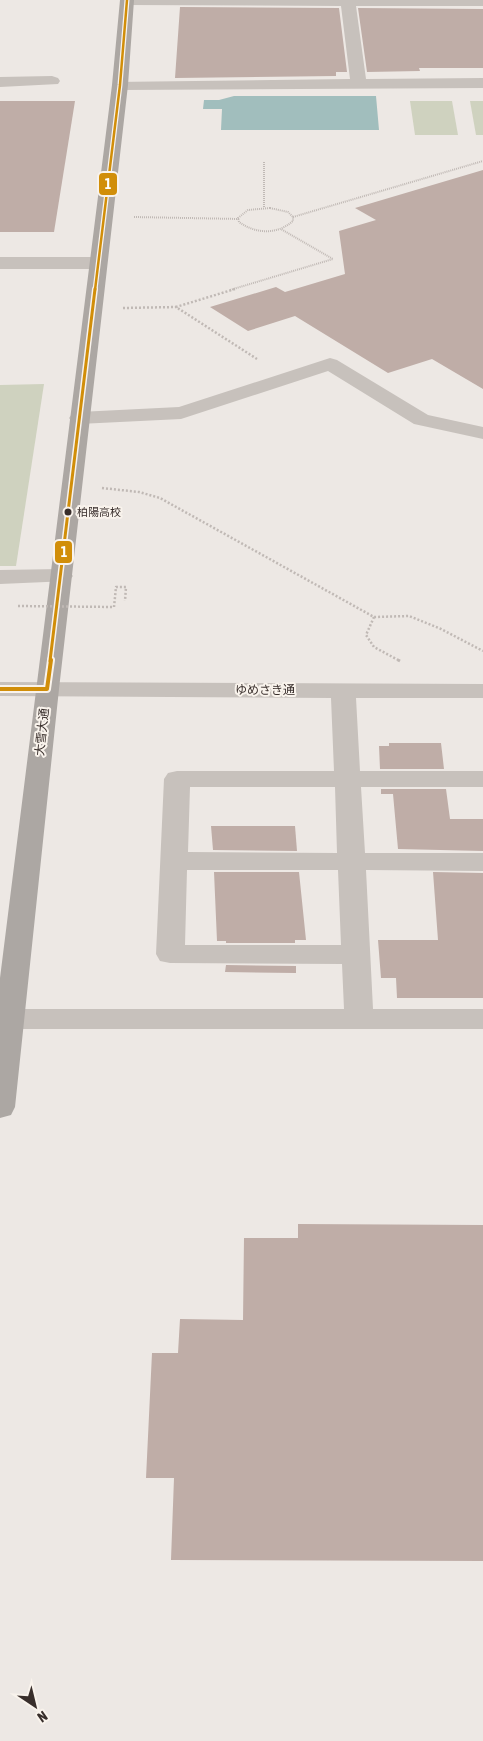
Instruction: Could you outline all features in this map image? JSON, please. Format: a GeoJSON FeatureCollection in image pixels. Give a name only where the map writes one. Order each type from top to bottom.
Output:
{"type":"FeatureCollection","features":[{"type":"Feature","properties":{"kind":"highway","name":"大雪大通"},"geometry":{"type":"LineString","coordinates":[[0,1107],[10,1019],[7,990],[61,576],[120,85],[127,1]]}},
{"type":"Feature","properties":{"kind":"street"},"geometry":{"type":"LineString","coordinates":[[127,1],[483,2]]}},
{"type":"Feature","properties":{"kind":"street"},"geometry":{"type":"LineString","coordinates":[[348,1],[359,84]]}},
{"type":"Feature","properties":{"kind":"street"},"geometry":{"type":"LineString","coordinates":[[0,82],[52,82]]}},
{"type":"Feature","properties":{"kind":"street"},"geometry":{"type":"LineString","coordinates":[[120,85],[483,83]]}},
{"type":"Feature","properties":{"kind":"street"},"geometry":{"type":"LineString","coordinates":[[0,263],[98,263]]}},
{"type":"Feature","properties":{"kind":"street"},"geometry":{"type":"LineString","coordinates":[[79,418],[181,413],[330,364],[421,420],[483,433]]}},
{"type":"Feature","properties":{"kind":"street"},"geometry":{"type":"LineString","coordinates":[[0,578],[61,576]]}},
{"type":"Feature","properties":{"kind":"street","name":"ゆめさき通"},"geometry":{"type":"LineString","coordinates":[[0,689],[483,691]]}},
{"type":"Feature","properties":{"kind":"street"},"geometry":{"type":"LineString","coordinates":[[342,690],[358,1019]]}},
{"type":"Feature","properties":{"kind":"street"},"geometry":{"type":"LineString","coordinates":[[355,955],[170,954],[177,779],[483,779]]}},
{"type":"Feature","properties":{"kind":"street"},"geometry":{"type":"LineString","coordinates":[[174,861],[483,862]]}},
{"type":"Feature","properties":{"kind":"street"},"geometry":{"type":"LineString","coordinates":[[10,1019],[483,1019]]}},
{"type":"Feature","properties":{"kind":"path"},"geometry":{"type":"LineString","coordinates":[[239,220],[242,213],[264,208],[280,210],[293,216],[483,161]]}},
{"type":"Feature","properties":{"kind":"path"},"geometry":{"type":"LineString","coordinates":[[264,162],[264,208]]}},
{"type":"Feature","properties":{"kind":"path"},"geometry":{"type":"LineString","coordinates":[[239,220],[243,226],[251,229],[281,229],[290,225],[293,221],[293,216]]}},
{"type":"Feature","properties":{"kind":"path"},"geometry":{"type":"LineString","coordinates":[[104,217],[239,220]]}},
{"type":"Feature","properties":{"kind":"path"},"geometry":{"type":"LineString","coordinates":[[93,309],[176,307],[333,258],[281,229]]}},
{"type":"Feature","properties":{"kind":"path"},"geometry":{"type":"LineString","coordinates":[[176,307],[288,378]]}},
{"type":"Feature","properties":{"kind":"path"},"geometry":{"type":"LineString","coordinates":[[72,485],[139,492],[160,498],[374,617],[409,616],[441,629],[483,651]]}},
{"type":"Feature","properties":{"kind":"path"},"geometry":{"type":"LineString","coordinates":[[18,606],[114,607],[116,587],[126,587],[125,601]]}},
{"type":"Feature","properties":{"kind":"path"},"geometry":{"type":"LineString","coordinates":[[374,617],[366,635],[374,647],[406,664],[409,691]]}},
{"type":"Feature","properties":{"kind":"green space"},"geometry":{"type":"Polygon","coordinates":[[[410,101],[452,101],[458,135],[415,135],[410,101]]]}},
{"type":"Feature","properties":{"kind":"green space"},"geometry":{"type":"Polygon","coordinates":[[[470,101],[483,101],[483,135],[476,135],[470,101]]]}},
{"type":"Feature","properties":{"kind":"green space"},"geometry":{"type":"Polygon","coordinates":[[[44,384],[16,566],[0,566],[0,385],[44,384]]]}},
{"type":"Feature","properties":{"kind":"water"},"geometry":{"type":"Polygon","coordinates":[[[234,96],[376,96],[379,130],[221,130],[222,109],[203,109],[204,100],[219,100],[234,96]]]}},
{"type":"Feature","properties":{"kind":"building"},"geometry":{"type":"Polygon","coordinates":[[[180,7],[339,8],[347,72],[336,72],[336,76],[175,78],[180,7]]]}},
{"type":"Feature","properties":{"kind":"building"},"geometry":{"type":"Polygon","coordinates":[[[358,8],[483,9],[483,68],[419,68],[420,71],[367,72],[358,8]]]}},
{"type":"Feature","properties":{"kind":"building"},"geometry":{"type":"Polygon","coordinates":[[[0,101],[75,101],[54,232],[0,232],[0,101]]]}},
{"type":"Feature","properties":{"kind":"building"},"geometry":{"type":"Polygon","coordinates":[[[483,170],[483,389],[432,359],[388,373],[295,316],[248,331],[210,307],[276,287],[285,292],[345,274],[339,231],[376,220],[355,208],[483,170]]]}},
{"type":"Feature","properties":{"kind":"building"},"geometry":{"type":"Polygon","coordinates":[[[389,743],[441,743],[444,769],[380,769],[379,746],[389,746],[389,743]]]}},
{"type":"Feature","properties":{"kind":"building"},"geometry":{"type":"Polygon","coordinates":[[[381,789],[446,789],[450,819],[483,819],[483,851],[398,849],[393,794],[381,794],[381,789]]]}},
{"type":"Feature","properties":{"kind":"building"},"geometry":{"type":"Polygon","coordinates":[[[211,826],[295,826],[297,851],[213,850],[211,826]]]}},
{"type":"Feature","properties":{"kind":"building"},"geometry":{"type":"Polygon","coordinates":[[[214,872],[299,872],[306,940],[295,940],[295,943],[226,943],[226,941],[217,941],[214,872]]]}},
{"type":"Feature","properties":{"kind":"building"},"geometry":{"type":"Polygon","coordinates":[[[433,872],[483,873],[483,998],[397,998],[396,978],[381,978],[378,940],[438,940],[433,872]]]}},
{"type":"Feature","properties":{"kind":"building"},"geometry":{"type":"Polygon","coordinates":[[[226,965],[296,966],[296,973],[225,972],[226,965]]]}},
{"type":"Feature","properties":{"kind":"building"},"geometry":{"type":"Polygon","coordinates":[[[298,1224],[483,1225],[483,1561],[171,1560],[174,1478],[146,1478],[152,1353],[178,1353],[180,1319],[243,1320],[244,1238],[298,1238],[298,1224]]]}},
{"type":"Feature","properties":{"kind":"transit line","name":"1"},"geometry":{"type":"LineString","coordinates":[[0,689],[47,689],[120,85],[127,0]]}},
{"type":"Feature","properties":{"kind":"place","name":"柏陽高校"},"geometry":{"type":"Point","coordinates":[68,512]}}]}
